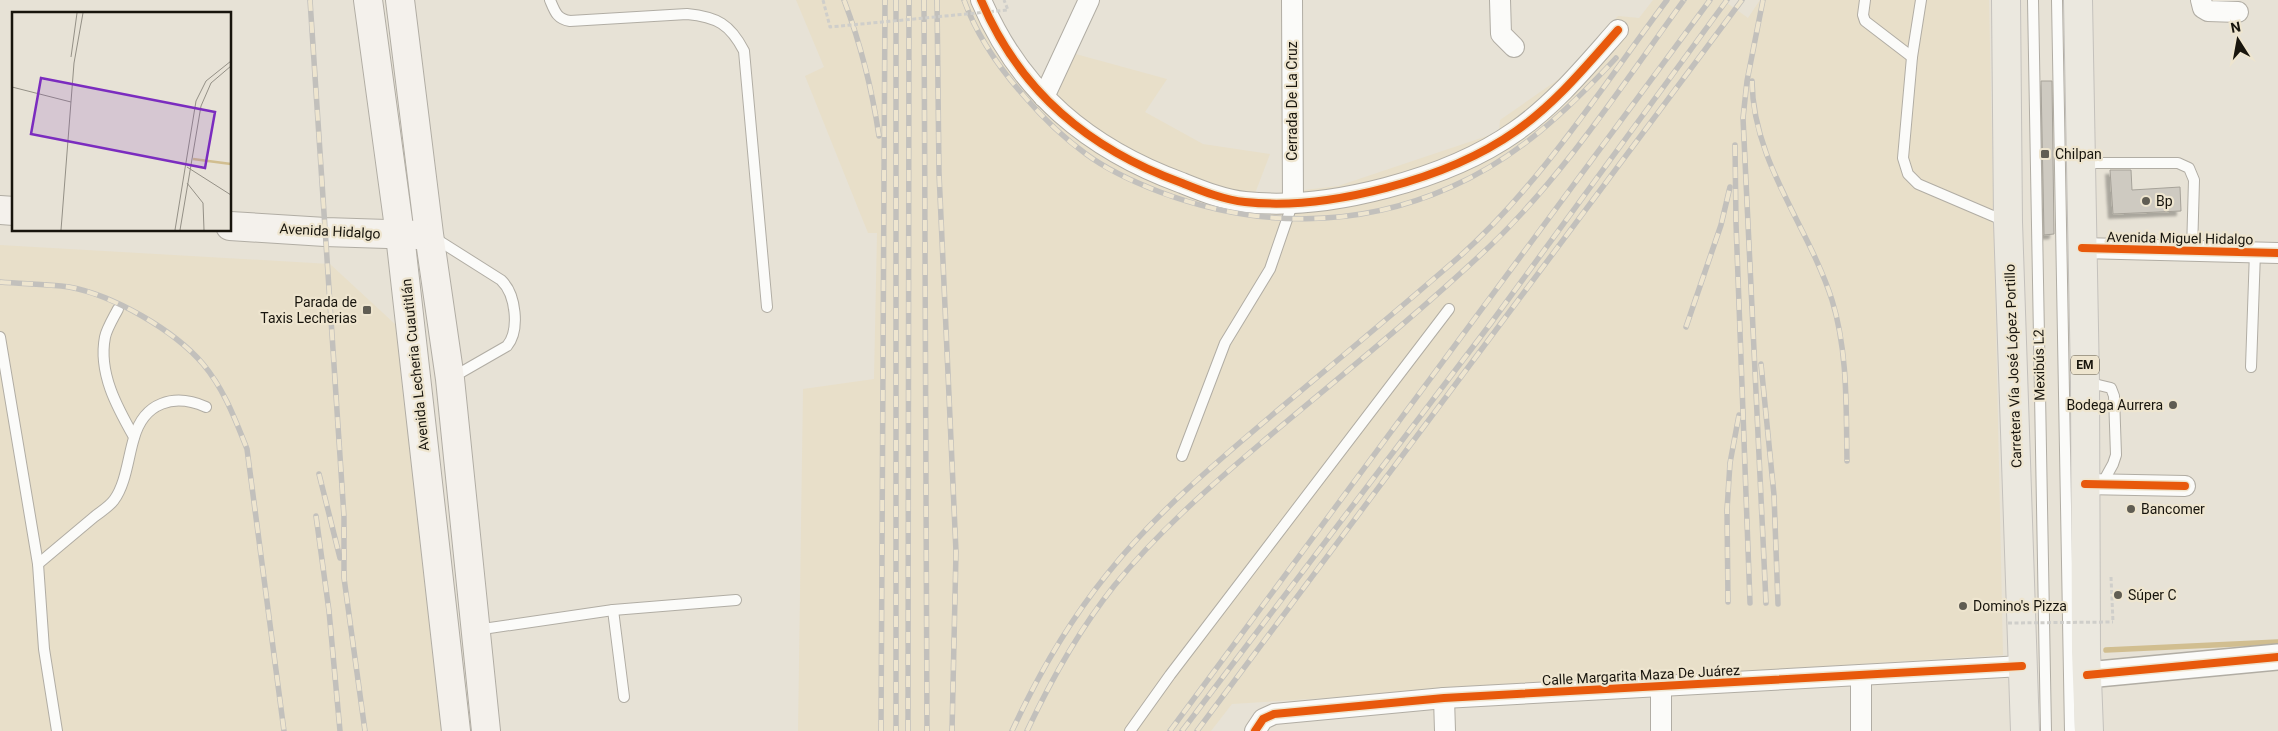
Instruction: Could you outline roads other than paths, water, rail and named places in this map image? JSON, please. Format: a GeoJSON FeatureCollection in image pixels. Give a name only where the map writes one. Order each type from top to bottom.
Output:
{"type":"FeatureCollection","features":[{"type":"Feature","properties":{"kind":"main road","name":"Avenida Lecheria Cuautitlán"},"geometry":{"type":"LineString","coordinates":[[368,0],[400,235],[456,731]]}},
{"type":"Feature","properties":{"kind":"main road"},"geometry":{"type":"LineString","coordinates":[[400,0],[429,234],[450,379],[486,731]]}},
{"type":"Feature","properties":{"kind":"main road","name":"Carretera Vía José López Portillo"},"geometry":{"type":"LineString","coordinates":[[2006,0],[2008,222],[2022,666],[2058,729]]}},
{"type":"Feature","properties":{"kind":"main road","name":"EM"},"geometry":{"type":"LineString","coordinates":[[2058,729],[2087,675],[2093,484],[2085,382],[2078,0]]}},
{"type":"Feature","properties":{"kind":"main road","name":"Avenida Hidalgo"},"geometry":{"type":"LineString","coordinates":[[231,226],[400,235],[429,234]]}},
{"type":"Feature","properties":{"kind":"street"},"geometry":{"type":"LineString","coordinates":[[981,0],[992,26],[1018,67],[1044,97],[1078,128],[1114,153],[1166,178],[1202,191],[1244,202],[1293,202],[1355,195],[1406,182],[1466,159],[1516,131],[1564,92],[1618,30]]}},
{"type":"Feature","properties":{"kind":"street"},"geometry":{"type":"LineString","coordinates":[[1044,97],[1089,0]]}},
{"type":"Feature","properties":{"kind":"street","name":"Cerrada De La Cruz"},"geometry":{"type":"LineString","coordinates":[[1292,0],[1293,202]]}},
{"type":"Feature","properties":{"kind":"street"},"geometry":{"type":"LineString","coordinates":[[1500,0],[1501,34],[1514,47]]}},
{"type":"Feature","properties":{"kind":"street"},"geometry":{"type":"LineString","coordinates":[[2201,0],[2203,8],[2208,11],[2238,12]]}},
{"type":"Feature","properties":{"kind":"street","name":"Avenida Miguel Hidalgo"},"geometry":{"type":"LineString","coordinates":[[2082,248],[2278,253]]}},
{"type":"Feature","properties":{"kind":"street"},"geometry":{"type":"LineString","coordinates":[[2093,484],[2185,486]]}},
{"type":"Feature","properties":{"kind":"street"},"geometry":{"type":"LineString","coordinates":[[2087,675],[2278,657]]}},
{"type":"Feature","properties":{"kind":"street","name":"Calle Margarita Maza De Juárez"},"geometry":{"type":"LineString","coordinates":[[1259,725],[1274,714],[1444,698],[2022,666]]}},
{"type":"Feature","properties":{"kind":"street"},"geometry":{"type":"LineString","coordinates":[[1861,675],[1861,731]]}},
{"type":"Feature","properties":{"kind":"street"},"geometry":{"type":"LineString","coordinates":[[1661,686],[1661,731]]}},
{"type":"Feature","properties":{"kind":"street"},"geometry":{"type":"LineString","coordinates":[[1444,698],[1445,731]]}},
{"type":"Feature","properties":{"kind":"lane"},"geometry":{"type":"LineString","coordinates":[[550,0],[556,14],[562,20],[687,14],[705,16],[723,24],[735,35],[744,51],[767,307]]}},
{"type":"Feature","properties":{"kind":"lane"},"geometry":{"type":"LineString","coordinates":[[1866,0],[1863,15],[1865,21],[1912,57]]}},
{"type":"Feature","properties":{"kind":"lane"},"geometry":{"type":"LineString","coordinates":[[1921,0],[1912,57],[1903,158],[1908,174],[1918,184],[2008,222]]}},
{"type":"Feature","properties":{"kind":"lane","name":"Mexibús L2"},"geometry":{"type":"LineString","coordinates":[[2033,0],[2058,729]]}},
{"type":"Feature","properties":{"kind":"lane","name":"Mexibús L2"},"geometry":{"type":"LineString","coordinates":[[2057,0],[2058,729]]}},
{"type":"Feature","properties":{"kind":"lane"},"geometry":{"type":"LineString","coordinates":[[2080,163],[2178,162],[2189,168],[2194,180],[2192,251]]}},
{"type":"Feature","properties":{"kind":"lane"},"geometry":{"type":"LineString","coordinates":[[1182,456],[1225,343],[1270,268],[1293,202]]}},
{"type":"Feature","properties":{"kind":"lane"},"geometry":{"type":"LineString","coordinates":[[429,234],[502,280],[508,287],[512,298],[515,332],[513,339],[507,346],[450,379]]}},
{"type":"Feature","properties":{"kind":"lane"},"geometry":{"type":"LineString","coordinates":[[2251,367],[2255,252]]}},
{"type":"Feature","properties":{"kind":"lane"},"geometry":{"type":"LineString","coordinates":[[1130,731],[1176,667],[1449,308]]}},
{"type":"Feature","properties":{"kind":"lane"},"geometry":{"type":"LineString","coordinates":[[118,309],[105,337],[105,370],[116,405],[134,437]]}},
{"type":"Feature","properties":{"kind":"lane"},"geometry":{"type":"LineString","coordinates":[[0,337],[38,564],[44,649],[57,731]]}},
{"type":"Feature","properties":{"kind":"lane"},"geometry":{"type":"LineString","coordinates":[[38,564],[114,500],[128,466],[134,437],[144,418],[159,405],[175,400],[191,400],[206,407]]}},
{"type":"Feature","properties":{"kind":"lane"},"geometry":{"type":"LineString","coordinates":[[475,630],[613,610],[736,600]]}},
{"type":"Feature","properties":{"kind":"lane"},"geometry":{"type":"LineString","coordinates":[[613,610],[624,697]]}},
{"type":"Feature","properties":{"kind":"waterway"},"geometry":{"type":"LineString","coordinates":[[2106,650],[2278,642]]}},
{"type":"Feature","properties":{"kind":"railway"},"geometry":{"type":"LineString","coordinates":[[310,0],[344,517],[344,578],[365,731]]}},
{"type":"Feature","properties":{"kind":"railway"},"geometry":{"type":"LineString","coordinates":[[844,0],[865,67],[879,136]]}},
{"type":"Feature","properties":{"kind":"railway"},"geometry":{"type":"LineString","coordinates":[[881,731],[885,0]]}},
{"type":"Feature","properties":{"kind":"railway"},"geometry":{"type":"LineString","coordinates":[[896,0],[896,731]]}},
{"type":"Feature","properties":{"kind":"railway"},"geometry":{"type":"LineString","coordinates":[[908,731],[909,0]]}},
{"type":"Feature","properties":{"kind":"railway"},"geometry":{"type":"LineString","coordinates":[[924,0],[927,731]]}},
{"type":"Feature","properties":{"kind":"railway"},"geometry":{"type":"LineString","coordinates":[[937,0],[939,173],[956,552],[952,731]]}},
{"type":"Feature","properties":{"kind":"railway"},"geometry":{"type":"LineString","coordinates":[[964,0],[982,39],[1007,75],[1046,120],[1086,154],[1122,176],[1160,192],[1196,204],[1232,212],[1269,217],[1306,219],[1343,217],[1379,211],[1415,201],[1451,187],[1498,162],[1520,147],[1560,114],[1616,58]]}},
{"type":"Feature","properties":{"kind":"railway"},"geometry":{"type":"LineString","coordinates":[[1012,731],[1032,689],[1067,629],[1126,551],[1165,510],[1206,472],[1436,277],[1489,229],[1517,199],[1569,134],[1667,0]]}},
{"type":"Feature","properties":{"kind":"railway"},"geometry":{"type":"LineString","coordinates":[[1027,731],[1077,638],[1130,566],[1202,494],[1434,297],[1490,246],[1568,159],[1616,96],[1684,0]]}},
{"type":"Feature","properties":{"kind":"railway"},"geometry":{"type":"LineString","coordinates":[[1170,731],[1710,0]]}},
{"type":"Feature","properties":{"kind":"railway"},"geometry":{"type":"LineString","coordinates":[[1182,731],[1491,323],[1727,0]]}},
{"type":"Feature","properties":{"kind":"railway"},"geometry":{"type":"LineString","coordinates":[[1197,731],[1742,0]]}},
{"type":"Feature","properties":{"kind":"railway"},"geometry":{"type":"LineString","coordinates":[[1763,0],[1747,81],[1743,118],[1766,603]]}},
{"type":"Feature","properties":{"kind":"railway"},"geometry":{"type":"LineString","coordinates":[[1752,81],[1755,111],[1771,167],[1822,272],[1832,300],[1844,360],[1847,461]]}},
{"type":"Feature","properties":{"kind":"railway"},"geometry":{"type":"LineString","coordinates":[[1735,145],[1736,223],[1750,603]]}},
{"type":"Feature","properties":{"kind":"railway"},"geometry":{"type":"LineString","coordinates":[[1686,327],[1721,225],[1730,187]]}},
{"type":"Feature","properties":{"kind":"railway"},"geometry":{"type":"LineString","coordinates":[[0,282],[69,287],[86,291],[123,306],[159,327],[191,351],[217,384],[247,449],[284,731]]}},
{"type":"Feature","properties":{"kind":"railway"},"geometry":{"type":"LineString","coordinates":[[1761,364],[1774,495],[1778,604]]}},
{"type":"Feature","properties":{"kind":"railway"},"geometry":{"type":"LineString","coordinates":[[1728,602],[1727,510],[1730,463],[1739,415]]}},
{"type":"Feature","properties":{"kind":"railway"},"geometry":{"type":"LineString","coordinates":[[319,474],[340,558]]}},
{"type":"Feature","properties":{"kind":"railway"},"geometry":{"type":"LineString","coordinates":[[316,516],[329,611],[340,731]]}},
{"type":"Feature","properties":{"kind":"place","name":"Chilpan"},"geometry":{"type":"Point","coordinates":[2045,154]}},
{"type":"Feature","properties":{"kind":"place","name":"Bp"},"geometry":{"type":"Point","coordinates":[2146,201]}},
{"type":"Feature","properties":{"kind":"place","name":"Parada de Taxis Lecherias"},"geometry":{"type":"Point","coordinates":[367,310]}},
{"type":"Feature","properties":{"kind":"place","name":"Bodega Aurrera"},"geometry":{"type":"Point","coordinates":[2173,405]}},
{"type":"Feature","properties":{"kind":"place","name":"Bancomer"},"geometry":{"type":"Point","coordinates":[2131,509]}},
{"type":"Feature","properties":{"kind":"place","name":"Súper C"},"geometry":{"type":"Point","coordinates":[2118,595]}},
{"type":"Feature","properties":{"kind":"place","name":"Domino's Pizza"},"geometry":{"type":"Point","coordinates":[1963,606]}}]}
